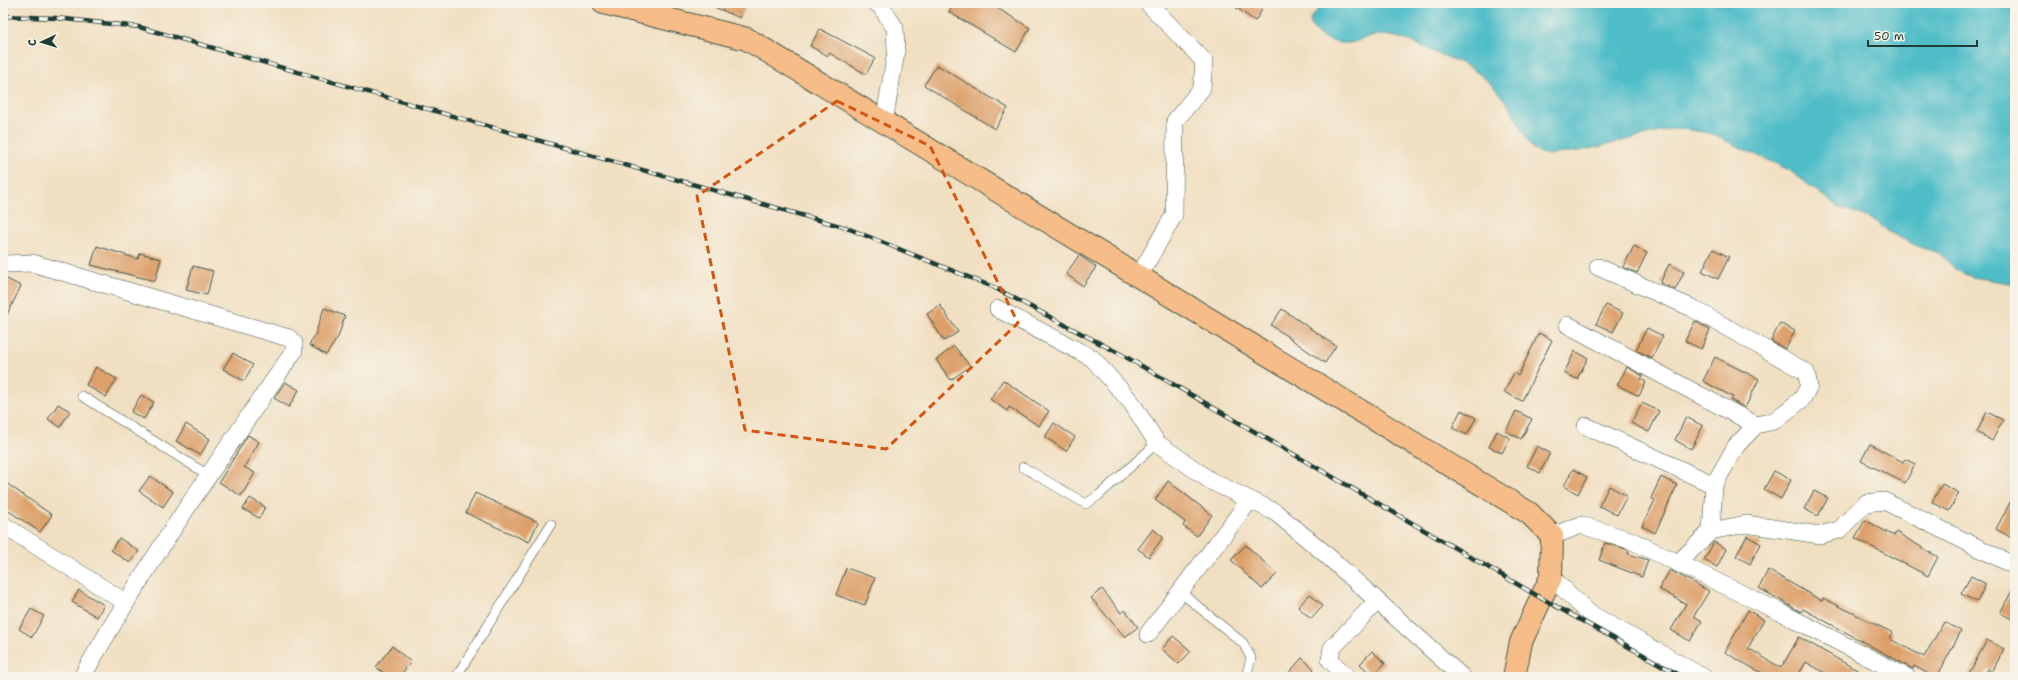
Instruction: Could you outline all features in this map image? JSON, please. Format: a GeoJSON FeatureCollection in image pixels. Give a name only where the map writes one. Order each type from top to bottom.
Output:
{"type":"FeatureCollection","features":[{"type":"Feature","properties":{"kind":"main road"},"geometry":{"type":"LineString","coordinates":[[604,3],[747,39],[1529,513],[1552,536],[1551,577],[1521,642],[1514,677]]}},
{"type":"Feature","properties":{"kind":"street"},"geometry":{"type":"LineString","coordinates":[[876,3],[880,5],[894,28],[896,52],[884,122]]}},
{"type":"Feature","properties":{"kind":"street"},"geometry":{"type":"LineString","coordinates":[[1139,276],[1174,215],[1175,121],[1202,88],[1204,61],[1148,3]]}},
{"type":"Feature","properties":{"kind":"street"},"geometry":{"type":"LineString","coordinates":[[3,264],[32,263],[289,338],[294,343],[294,351],[208,475],[125,602],[82,677]]}},
{"type":"Feature","properties":{"kind":"street"},"geometry":{"type":"LineString","coordinates":[[1598,267],[1692,308],[1806,372],[1809,386],[1802,399],[1774,420],[1756,425],[1736,446],[1714,485],[1711,531]]}},
{"type":"Feature","properties":{"kind":"street"},"geometry":{"type":"LineString","coordinates":[[998,309],[1092,358],[1131,402],[1157,443],[1211,480],[1275,512],[1462,677]]}},
{"type":"Feature","properties":{"kind":"street"},"geometry":{"type":"LineString","coordinates":[[1568,325],[1756,425]]}},
{"type":"Feature","properties":{"kind":"street"},"geometry":{"type":"LineString","coordinates":[[1586,426],[1714,485]]}},
{"type":"Feature","properties":{"kind":"street"},"geometry":{"type":"LineString","coordinates":[[1148,634],[1250,500]]}},
{"type":"Feature","properties":{"kind":"street"},"geometry":{"type":"LineString","coordinates":[[1678,563],[1711,531],[1746,524],[1820,535],[1839,530],[1866,503],[1884,501],[2015,566]]}},
{"type":"Feature","properties":{"kind":"street"},"geometry":{"type":"LineString","coordinates":[[3,525],[125,602]]}},
{"type":"Feature","properties":{"kind":"street"},"geometry":{"type":"LineString","coordinates":[[1552,536],[1582,525],[1630,540],[1780,612],[1907,677]]}},
{"type":"Feature","properties":{"kind":"street"},"geometry":{"type":"LineString","coordinates":[[1551,577],[1589,613],[1703,677]]}},
{"type":"Feature","properties":{"kind":"street"},"geometry":{"type":"LineString","coordinates":[[1347,677],[1330,660],[1332,648],[1377,601]]}},
{"type":"Feature","properties":{"kind":"lane"},"geometry":{"type":"LineString","coordinates":[[82,396],[208,475]]}},
{"type":"Feature","properties":{"kind":"lane"},"geometry":{"type":"LineString","coordinates":[[1023,467],[1086,504],[1157,443]]}},
{"type":"Feature","properties":{"kind":"lane"},"geometry":{"type":"LineString","coordinates":[[456,677],[551,524]]}},
{"type":"Feature","properties":{"kind":"lane"},"geometry":{"type":"LineString","coordinates":[[1180,592],[1243,643],[1251,658],[1246,677]]}},
{"type":"Feature","properties":{"kind":"highlighted area"},"geometry":{"type":"Polygon","coordinates":[[[837,101],[930,146],[1018,323],[886,449],[745,430],[697,196],[837,101]]]}},
{"type":"Feature","properties":{"kind":"water"},"geometry":{"type":"Polygon","coordinates":[[[1320,3],[2015,3],[2015,284],[1972,277],[1965,274],[1955,269],[1939,253],[1919,247],[1889,232],[1877,222],[1838,207],[1789,170],[1709,133],[1676,128],[1585,150],[1550,155],[1540,153],[1533,149],[1511,109],[1503,98],[1476,72],[1457,61],[1415,43],[1395,37],[1377,35],[1352,42],[1341,43],[1321,36],[1313,29],[1310,19],[1318,10],[1320,3]]]}},
{"type":"Feature","properties":{"kind":"building"},"geometry":{"type":"Polygon","coordinates":[[[705,3],[746,3],[740,18],[705,3]]]}},
{"type":"Feature","properties":{"kind":"building"},"geometry":{"type":"Polygon","coordinates":[[[955,3],[989,3],[1030,28],[1016,52],[949,12],[955,3]]]}},
{"type":"Feature","properties":{"kind":"building"},"geometry":{"type":"Polygon","coordinates":[[[1230,3],[1252,3],[1262,10],[1255,21],[1230,3]]]}},
{"type":"Feature","properties":{"kind":"building"},"geometry":{"type":"Polygon","coordinates":[[[820,29],[875,58],[866,74],[829,53],[828,56],[810,46],[820,29]]]}},
{"type":"Feature","properties":{"kind":"building"},"geometry":{"type":"Polygon","coordinates":[[[937,65],[1008,108],[995,129],[924,85],[937,65]]]}},
{"type":"Feature","properties":{"kind":"building"},"geometry":{"type":"Polygon","coordinates":[[[97,246],[138,259],[140,253],[161,259],[155,281],[91,265],[97,246]]]}},
{"type":"Feature","properties":{"kind":"building"},"geometry":{"type":"Polygon","coordinates":[[[1634,246],[1647,253],[1637,273],[1623,267],[1634,246]]]}},
{"type":"Feature","properties":{"kind":"building"},"geometry":{"type":"Polygon","coordinates":[[[1713,249],[1729,257],[1718,279],[1702,271],[1713,249]]]}},
{"type":"Feature","properties":{"kind":"building"},"geometry":{"type":"Polygon","coordinates":[[[1079,255],[1096,267],[1083,286],[1066,274],[1079,255]]]}},
{"type":"Feature","properties":{"kind":"building"},"geometry":{"type":"Polygon","coordinates":[[[1669,264],[1684,272],[1675,290],[1660,283],[1669,264]]]}},
{"type":"Feature","properties":{"kind":"building"},"geometry":{"type":"Polygon","coordinates":[[[193,266],[213,271],[207,295],[186,290],[193,266]]]}},
{"type":"Feature","properties":{"kind":"building"},"geometry":{"type":"Polygon","coordinates":[[[3,277],[21,286],[3,323],[3,277]]]}},
{"type":"Feature","properties":{"kind":"building"},"geometry":{"type":"Polygon","coordinates":[[[940,305],[958,332],[944,341],[927,314],[940,305]]]}},
{"type":"Feature","properties":{"kind":"building"},"geometry":{"type":"Polygon","coordinates":[[[1606,305],[1623,313],[1613,332],[1596,324],[1606,305]]]}},
{"type":"Feature","properties":{"kind":"building"},"geometry":{"type":"Polygon","coordinates":[[[324,308],[345,316],[338,337],[326,355],[309,345],[315,335],[324,308]]]}},
{"type":"Feature","properties":{"kind":"building"},"geometry":{"type":"Polygon","coordinates":[[[1282,309],[1336,346],[1325,363],[1271,325],[1282,309]]]}},
{"type":"Feature","properties":{"kind":"building"},"geometry":{"type":"Polygon","coordinates":[[[1695,321],[1710,330],[1701,349],[1685,341],[1695,321]]]}},
{"type":"Feature","properties":{"kind":"building"},"geometry":{"type":"Polygon","coordinates":[[[1780,323],[1795,331],[1785,349],[1771,341],[1780,323]]]}},
{"type":"Feature","properties":{"kind":"building"},"geometry":{"type":"Polygon","coordinates":[[[1647,328],[1663,336],[1652,358],[1636,350],[1647,328]]]}},
{"type":"Feature","properties":{"kind":"building"},"geometry":{"type":"Polygon","coordinates":[[[1539,333],[1552,340],[1522,401],[1504,392],[1514,373],[1518,376],[1539,333]]]}},
{"type":"Feature","properties":{"kind":"building"},"geometry":{"type":"Polygon","coordinates":[[[954,346],[970,366],[951,380],[936,360],[954,346]]]}},
{"type":"Feature","properties":{"kind":"building"},"geometry":{"type":"Polygon","coordinates":[[[1575,351],[1588,358],[1577,379],[1564,373],[1575,351]]]}},
{"type":"Feature","properties":{"kind":"building"},"geometry":{"type":"Polygon","coordinates":[[[233,353],[253,365],[244,381],[223,369],[233,353]]]}},
{"type":"Feature","properties":{"kind":"building"},"geometry":{"type":"Polygon","coordinates":[[[1715,357],[1759,379],[1745,408],[1731,400],[1733,397],[1703,381],[1715,357]]]}},
{"type":"Feature","properties":{"kind":"building"},"geometry":{"type":"Polygon","coordinates":[[[96,367],[117,379],[106,397],[86,385],[96,367]]]}},
{"type":"Feature","properties":{"kind":"building"},"geometry":{"type":"Polygon","coordinates":[[[1627,367],[1643,376],[1641,379],[1646,382],[1639,396],[1617,385],[1627,367]]]}},
{"type":"Feature","properties":{"kind":"building"},"geometry":{"type":"Polygon","coordinates":[[[1003,380],[1049,411],[1039,426],[1009,407],[1007,411],[990,399],[1003,380]]]}},
{"type":"Feature","properties":{"kind":"building"},"geometry":{"type":"Polygon","coordinates":[[[285,382],[299,390],[289,407],[274,398],[285,382]]]}},
{"type":"Feature","properties":{"kind":"building"},"geometry":{"type":"Polygon","coordinates":[[[141,395],[154,402],[144,419],[131,412],[141,395]]]}},
{"type":"Feature","properties":{"kind":"building"},"geometry":{"type":"Polygon","coordinates":[[[1642,403],[1659,411],[1649,432],[1631,423],[1642,403]]]}},
{"type":"Feature","properties":{"kind":"building"},"geometry":{"type":"Polygon","coordinates":[[[58,404],[70,411],[60,427],[48,419],[58,404]]]}},
{"type":"Feature","properties":{"kind":"building"},"geometry":{"type":"Polygon","coordinates":[[[1461,410],[1476,418],[1467,435],[1452,428],[1461,410]]]}},
{"type":"Feature","properties":{"kind":"building"},"geometry":{"type":"Polygon","coordinates":[[[1516,411],[1532,419],[1521,439],[1506,431],[1516,411]]]}},
{"type":"Feature","properties":{"kind":"building"},"geometry":{"type":"Polygon","coordinates":[[[1987,412],[2003,420],[1992,441],[1977,432],[1987,412]]]}},
{"type":"Feature","properties":{"kind":"building"},"geometry":{"type":"Polygon","coordinates":[[[1686,417],[1703,426],[1691,449],[1675,440],[1686,417]]]}},
{"type":"Feature","properties":{"kind":"building"},"geometry":{"type":"Polygon","coordinates":[[[1054,423],[1075,437],[1066,451],[1045,437],[1054,423]]]}},
{"type":"Feature","properties":{"kind":"building"},"geometry":{"type":"Polygon","coordinates":[[[186,424],[210,439],[200,455],[176,441],[186,424]]]}},
{"type":"Feature","properties":{"kind":"building"},"geometry":{"type":"Polygon","coordinates":[[[1497,431],[1510,438],[1502,453],[1489,447],[1497,431]]]}},
{"type":"Feature","properties":{"kind":"building"},"geometry":{"type":"Polygon","coordinates":[[[248,435],[259,442],[244,467],[255,473],[241,496],[219,482],[248,435]]]}},
{"type":"Feature","properties":{"kind":"building"},"geometry":{"type":"Polygon","coordinates":[[[1870,444],[1903,462],[1905,459],[1915,464],[1905,483],[1861,461],[1870,444]]]}},
{"type":"Feature","properties":{"kind":"building"},"geometry":{"type":"Polygon","coordinates":[[[1537,446],[1550,453],[1540,473],[1527,466],[1537,446]]]}},
{"type":"Feature","properties":{"kind":"building"},"geometry":{"type":"Polygon","coordinates":[[[1573,469],[1587,477],[1578,494],[1564,486],[1573,469]]]}},
{"type":"Feature","properties":{"kind":"building"},"geometry":{"type":"Polygon","coordinates":[[[1774,471],[1791,480],[1781,499],[1764,489],[1774,471]]]}},
{"type":"Feature","properties":{"kind":"building"},"geometry":{"type":"Polygon","coordinates":[[[150,476],[173,492],[163,507],[139,491],[150,476]]]}},
{"type":"Feature","properties":{"kind":"building"},"geometry":{"type":"Polygon","coordinates":[[[1661,477],[1677,485],[1655,533],[1642,526],[1655,500],[1651,498],[1661,477]]]}},
{"type":"Feature","properties":{"kind":"building"},"geometry":{"type":"Polygon","coordinates":[[[3,481],[52,515],[40,532],[3,507],[3,481]]]}},
{"type":"Feature","properties":{"kind":"building"},"geometry":{"type":"Polygon","coordinates":[[[1168,481],[1212,515],[1197,536],[1183,526],[1185,522],[1155,500],[1168,481]]]}},
{"type":"Feature","properties":{"kind":"building"},"geometry":{"type":"Polygon","coordinates":[[[1942,484],[1959,493],[1949,511],[1932,502],[1942,484]]]}},
{"type":"Feature","properties":{"kind":"building"},"geometry":{"type":"Polygon","coordinates":[[[1609,486],[1627,496],[1617,515],[1599,506],[1609,486]]]}},
{"type":"Feature","properties":{"kind":"building"},"geometry":{"type":"Polygon","coordinates":[[[1814,491],[1828,498],[1818,516],[1804,509],[1814,491]]]}},
{"type":"Feature","properties":{"kind":"building"},"geometry":{"type":"Polygon","coordinates":[[[475,493],[538,522],[529,542],[466,513],[475,493]]]}},
{"type":"Feature","properties":{"kind":"building"},"geometry":{"type":"Polygon","coordinates":[[[2015,493],[2015,540],[1996,529],[2015,493]]]}},
{"type":"Feature","properties":{"kind":"building"},"geometry":{"type":"Polygon","coordinates":[[[250,498],[265,507],[259,518],[243,509],[250,498]]]}},
{"type":"Feature","properties":{"kind":"building"},"geometry":{"type":"Polygon","coordinates":[[[1865,520],[1894,536],[1896,532],[1938,557],[1928,576],[1855,538],[1865,520]]]}},
{"type":"Feature","properties":{"kind":"building"},"geometry":{"type":"Polygon","coordinates":[[[1153,529],[1163,537],[1149,557],[1138,549],[1153,529]]]}},
{"type":"Feature","properties":{"kind":"building"},"geometry":{"type":"Polygon","coordinates":[[[1747,536],[1761,544],[1750,564],[1736,556],[1747,536]]]}},
{"type":"Feature","properties":{"kind":"building"},"geometry":{"type":"Polygon","coordinates":[[[119,538],[139,551],[130,563],[111,550],[119,538]]]}},
{"type":"Feature","properties":{"kind":"building"},"geometry":{"type":"Polygon","coordinates":[[[1714,542],[1726,549],[1717,567],[1704,560],[1714,542]]]}},
{"type":"Feature","properties":{"kind":"building"},"geometry":{"type":"Polygon","coordinates":[[[1605,543],[1626,549],[1629,551],[1628,554],[1648,560],[1642,577],[1599,560],[1605,543]]]}},
{"type":"Feature","properties":{"kind":"building"},"geometry":{"type":"Polygon","coordinates":[[[1246,545],[1277,574],[1262,589],[1231,560],[1246,545]]]}},
{"type":"Feature","properties":{"kind":"building"},"geometry":{"type":"Polygon","coordinates":[[[846,568],[875,578],[865,605],[836,595],[846,568]]]}},
{"type":"Feature","properties":{"kind":"building"},"geometry":{"type":"Polygon","coordinates":[[[1670,570],[1709,591],[1694,616],[1702,621],[1690,641],[1671,630],[1686,604],[1659,589],[1670,570]]]}},
{"type":"Feature","properties":{"kind":"building"},"geometry":{"type":"Polygon","coordinates":[[[1768,570],[1822,601],[1823,598],[1893,633],[1890,639],[1924,657],[1944,622],[1961,631],[1937,677],[1934,677],[1914,666],[1913,669],[1803,609],[1801,612],[1759,588],[1768,570]]]}},
{"type":"Feature","properties":{"kind":"building"},"geometry":{"type":"Polygon","coordinates":[[[1971,576],[1986,584],[1977,602],[1961,594],[1971,576]]]}},
{"type":"Feature","properties":{"kind":"building"},"geometry":{"type":"Polygon","coordinates":[[[2015,585],[2015,612],[2012,619],[2000,613],[2015,585]]]}},
{"type":"Feature","properties":{"kind":"building"},"geometry":{"type":"Polygon","coordinates":[[[1102,589],[1121,613],[1125,610],[1138,627],[1125,637],[1091,598],[1102,589]]]}},
{"type":"Feature","properties":{"kind":"building"},"geometry":{"type":"Polygon","coordinates":[[[79,590],[104,605],[97,617],[72,602],[79,590]]]}},
{"type":"Feature","properties":{"kind":"building"},"geometry":{"type":"Polygon","coordinates":[[[1310,594],[1323,606],[1311,619],[1298,607],[1310,594]]]}},
{"type":"Feature","properties":{"kind":"building"},"geometry":{"type":"Polygon","coordinates":[[[31,609],[44,616],[32,637],[19,629],[31,609]]]}},
{"type":"Feature","properties":{"kind":"building"},"geometry":{"type":"Polygon","coordinates":[[[1748,610],[1764,620],[1748,648],[1781,668],[1799,637],[1869,677],[1832,677],[1806,662],[1797,677],[1769,677],[1738,660],[1725,652],[1748,610]]]}},
{"type":"Feature","properties":{"kind":"building"},"geometry":{"type":"Polygon","coordinates":[[[1173,636],[1191,651],[1179,664],[1162,649],[1173,636]]]}},
{"type":"Feature","properties":{"kind":"building"},"geometry":{"type":"Polygon","coordinates":[[[1987,640],[2004,649],[1992,672],[1988,669],[1983,677],[1967,677],[1987,640]]]}},
{"type":"Feature","properties":{"kind":"building"},"geometry":{"type":"Polygon","coordinates":[[[392,646],[411,662],[399,677],[389,677],[376,667],[392,646]]]}},
{"type":"Feature","properties":{"kind":"building"},"geometry":{"type":"Polygon","coordinates":[[[1372,651],[1385,663],[1373,676],[1360,664],[1372,651]]]}},
{"type":"Feature","properties":{"kind":"building"},"geometry":{"type":"Polygon","coordinates":[[[1302,658],[1314,669],[1307,677],[1285,677],[1302,658]]]}},
{"type":"Feature","properties":{"kind":"railway"},"geometry":{"type":"LineString","coordinates":[[3,16],[56,18],[139,27],[847,228],[993,287],[1126,357],[1541,598],[1683,677]]}}]}
